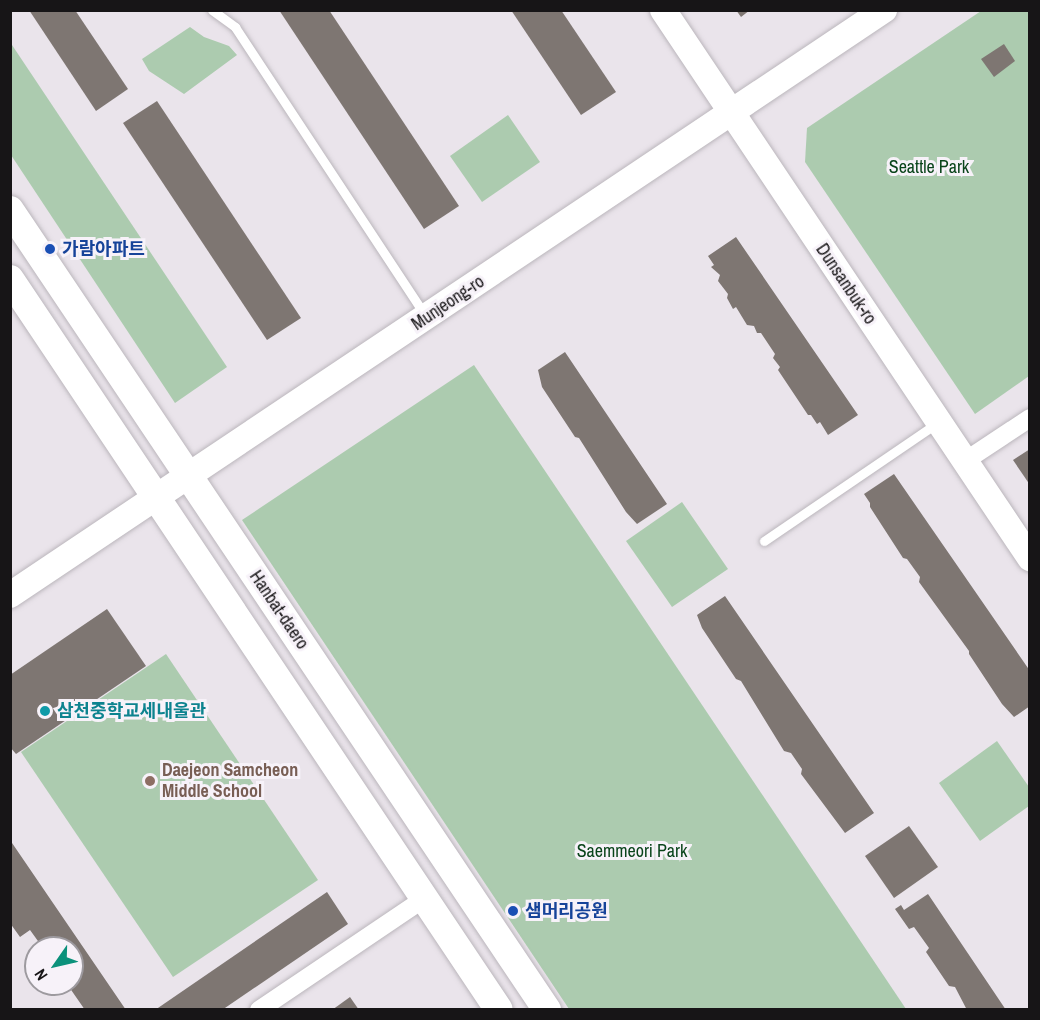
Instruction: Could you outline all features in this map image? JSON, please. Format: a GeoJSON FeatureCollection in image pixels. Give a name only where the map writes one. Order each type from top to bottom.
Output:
{"type":"FeatureCollection","features":[{"type":"Feature","properties":{"kind":"main road","name":"Dunsanbuk-ro"},"geometry":{"type":"LineString","coordinates":[[663,10],[1029,558]]}},
{"type":"Feature","properties":{"kind":"main road","name":"Munjeong-ro"},"geometry":{"type":"LineString","coordinates":[[10,595],[884,10]]}},
{"type":"Feature","properties":{"kind":"main road","name":"Hanbat-daero"},"geometry":{"type":"LineString","coordinates":[[10,210],[547,1010]]}},
{"type":"Feature","properties":{"kind":"main road"},"geometry":{"type":"LineString","coordinates":[[10,279],[499,1010]]}},
{"type":"Feature","properties":{"kind":"street"},"geometry":{"type":"LineString","coordinates":[[965,462],[1029,418]]}},
{"type":"Feature","properties":{"kind":"street"},"geometry":{"type":"LineString","coordinates":[[259,1010],[425,898]]}},
{"type":"Feature","properties":{"kind":"lane"},"geometry":{"type":"LineString","coordinates":[[212,10],[234,27],[426,317]]}},
{"type":"Feature","properties":{"kind":"lane"},"geometry":{"type":"LineString","coordinates":[[764,541],[939,422]]}},
{"type":"Feature","properties":{"kind":"green space","name":"Seattle Park"},"geometry":{"type":"Polygon","coordinates":[[[981,11],[1029,11],[1029,376],[975,414],[805,162],[807,128],[981,11]]]}},
{"type":"Feature","properties":{"kind":"green space"},"geometry":{"type":"Polygon","coordinates":[[[190,27],[204,37],[229,46],[237,55],[184,94],[149,71],[142,59],[190,27]]]}},
{"type":"Feature","properties":{"kind":"green space"},"geometry":{"type":"Polygon","coordinates":[[[10,42],[227,367],[175,403],[11,155],[10,42]]]}},
{"type":"Feature","properties":{"kind":"green space"},"geometry":{"type":"Polygon","coordinates":[[[508,115],[540,162],[482,202],[450,156],[508,115]]]}},
{"type":"Feature","properties":{"kind":"green space","name":"Saemmeori Park"},"geometry":{"type":"Polygon","coordinates":[[[474,365],[906,1009],[569,1009],[242,520],[474,365]]]}},
{"type":"Feature","properties":{"kind":"green space"},"geometry":{"type":"Polygon","coordinates":[[[682,502],[728,569],[672,607],[626,541],[682,502]]]}},
{"type":"Feature","properties":{"kind":"green space"},"geometry":{"type":"Polygon","coordinates":[[[166,654],[318,880],[173,977],[21,752],[166,654]]]}},
{"type":"Feature","properties":{"kind":"green space"},"geometry":{"type":"Polygon","coordinates":[[[997,741],[1029,787],[1029,806],[980,841],[939,783],[997,741]]]}},
{"type":"Feature","properties":{"kind":"building"},"geometry":{"type":"Polygon","coordinates":[[[29,10],[75,10],[128,89],[96,111],[29,10]]]}},
{"type":"Feature","properties":{"kind":"building"},"geometry":{"type":"Polygon","coordinates":[[[279,10],[329,10],[459,206],[424,229],[279,10]]]}},
{"type":"Feature","properties":{"kind":"building"},"geometry":{"type":"Polygon","coordinates":[[[511,10],[561,10],[616,92],[581,115],[511,10]]]}},
{"type":"Feature","properties":{"kind":"building"},"geometry":{"type":"Polygon","coordinates":[[[736,10],[750,10],[741,17],[736,10]]]}},
{"type":"Feature","properties":{"kind":"building"},"geometry":{"type":"Polygon","coordinates":[[[1004,44],[1015,61],[994,77],[981,59],[1004,44]]]}},
{"type":"Feature","properties":{"kind":"building"},"geometry":{"type":"Polygon","coordinates":[[[157,101],[301,318],[267,340],[123,123],[157,101]]]}},
{"type":"Feature","properties":{"kind":"building"},"geometry":{"type":"Polygon","coordinates":[[[736,237],[858,415],[828,435],[820,422],[817,424],[811,415],[808,415],[778,370],[780,367],[773,358],[775,354],[761,333],[757,333],[754,326],[747,325],[736,307],[733,309],[727,298],[728,294],[718,281],[720,275],[711,267],[714,265],[708,256],[736,237]]]}},
{"type":"Feature","properties":{"kind":"building"},"geometry":{"type":"Polygon","coordinates":[[[565,352],[667,504],[637,524],[626,512],[579,438],[575,437],[542,387],[538,370],[565,352]]]}},
{"type":"Feature","properties":{"kind":"building"},"geometry":{"type":"Polygon","coordinates":[[[1030,449],[1030,485],[1013,460],[1030,449]]]}},
{"type":"Feature","properties":{"kind":"building"},"geometry":{"type":"Polygon","coordinates":[[[894,474],[1030,671],[1030,706],[1014,717],[1002,704],[969,651],[919,582],[920,577],[907,559],[903,558],[870,507],[864,494],[894,474]]]}},
{"type":"Feature","properties":{"kind":"building"},"geometry":{"type":"Polygon","coordinates":[[[725,596],[874,813],[845,833],[801,774],[802,769],[791,753],[784,751],[741,681],[736,679],[702,628],[697,615],[725,596]]]}},
{"type":"Feature","properties":{"kind":"building","name":"삼천중학교세내울관"},"geometry":{"type":"Polygon","coordinates":[[[107,609],[146,666],[16,754],[10,747],[10,675],[107,609]]]}},
{"type":"Feature","properties":{"kind":"building"},"geometry":{"type":"Polygon","coordinates":[[[909,826],[938,867],[894,898],[865,856],[909,826]]]}},
{"type":"Feature","properties":{"kind":"building"},"geometry":{"type":"Polygon","coordinates":[[[10,840],[76,936],[34,936],[30,930],[20,937],[10,923],[10,840]]]}},
{"type":"Feature","properties":{"kind":"building"},"geometry":{"type":"Polygon","coordinates":[[[327,892],[348,924],[222,1010],[155,1010],[327,892]]]}},
{"type":"Feature","properties":{"kind":"building"},"geometry":{"type":"Polygon","coordinates":[[[928,894],[1006,1010],[967,1010],[955,987],[949,986],[926,952],[929,948],[914,927],[909,929],[895,909],[901,905],[904,910],[928,894]]]}},
{"type":"Feature","properties":{"kind":"building"},"geometry":{"type":"Polygon","coordinates":[[[84,948],[126,1010],[85,1010],[75,996],[84,996],[84,948]]]}},
{"type":"Feature","properties":{"kind":"building"},"geometry":{"type":"Polygon","coordinates":[[[350,997],[359,1010],[332,1010],[350,997]]]}},
{"type":"Feature","properties":{"kind":"place","name":"가람아파트"},"geometry":{"type":"Point","coordinates":[50,249]}},
{"type":"Feature","properties":{"kind":"place","name":"삼천중학교세내울관"},"geometry":{"type":"Point","coordinates":[45,711]}},
{"type":"Feature","properties":{"kind":"place","name":"Daejeon Samcheon Middle School"},"geometry":{"type":"Point","coordinates":[150,781]}},
{"type":"Feature","properties":{"kind":"place","name":"샘머리공원"},"geometry":{"type":"Point","coordinates":[513,911]}}]}
